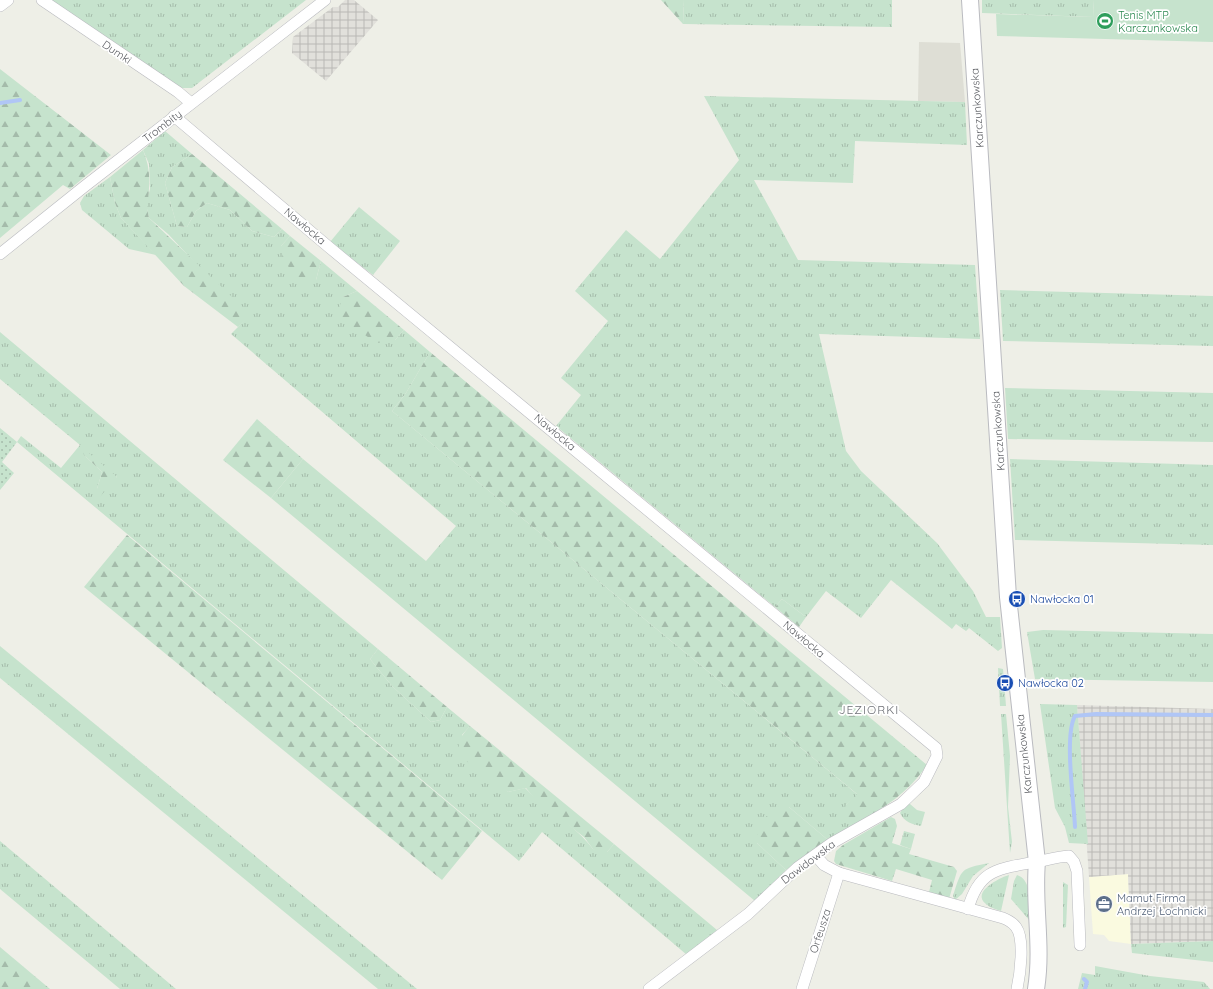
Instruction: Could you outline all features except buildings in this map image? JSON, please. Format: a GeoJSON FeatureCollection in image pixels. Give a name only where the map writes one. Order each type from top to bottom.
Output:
{"type":"FeatureCollection","features":[{"type":"Feature","properties":{"kind":"street"},"geometry":{"type":"LineString","coordinates":[[0,6],[8,0]]}},
{"type":"Feature","properties":{"kind":"street","name":"Dumki"},"geometry":{"type":"LineString","coordinates":[[42,0],[178,92],[191,104]]}},
{"type":"Feature","properties":{"kind":"street","name":"Trombity"},"geometry":{"type":"LineString","coordinates":[[0,254],[174,116],[325,0]]}},
{"type":"Feature","properties":{"kind":"street","name":"Karczunkowska"},"geometry":{"type":"LineString","coordinates":[[970,0],[1008,597],[1037,862],[1035,884],[1039,959],[1036,989]]}},
{"type":"Feature","properties":{"kind":"street","name":"Nawłocka"},"geometry":{"type":"LineString","coordinates":[[174,116],[330,248],[936,748]]}},
{"type":"Feature","properties":{"kind":"street","name":"Dawidowska"},"geometry":{"type":"LineString","coordinates":[[649,989],[748,914],[788,875],[832,843],[901,804],[924,782],[936,762],[938,753],[936,748]]}},
{"type":"Feature","properties":{"kind":"street"},"geometry":{"type":"LineString","coordinates":[[816,856],[824,865],[839,873],[1003,918],[1016,926],[1021,947],[1017,989]]}},
{"type":"Feature","properties":{"kind":"street"},"geometry":{"type":"LineString","coordinates":[[968,909],[973,891],[985,876],[1000,868],[1037,862],[1052,857],[1069,856],[1074,862],[1077,871],[1080,945]]}},
{"type":"Feature","properties":{"kind":"street","name":"Karczunkowska"},"geometry":{"type":"LineString","coordinates":[[1037,862],[1045,880],[1048,923],[1047,960],[1043,989]]}},
{"type":"Feature","properties":{"kind":"street","name":"Orfeusza"},"geometry":{"type":"LineString","coordinates":[[802,989],[839,873]]}},
{"type":"Feature","properties":{"kind":"shaded area"},"geometry":{"type":"Polygon","coordinates":[[[345,0],[354,0],[378,20],[326,81],[292,53],[293,37],[333,7],[338,7],[345,0]]]}},
{"type":"Feature","properties":{"kind":"shaded area"},"geometry":{"type":"Polygon","coordinates":[[[919,42],[960,43],[965,102],[918,101],[919,42]]]}},
{"type":"Feature","properties":{"kind":"shaded area"},"geometry":{"type":"Polygon","coordinates":[[[1077,705],[1213,709],[1213,941],[1131,944],[1128,874],[1089,877],[1077,705]]]}},
{"type":"Feature","properties":{"kind":"shaded area"},"geometry":{"type":"Polygon","coordinates":[[[1128,874],[1131,944],[1109,941],[1104,935],[1093,934],[1089,877],[1128,874]]]}},
{"type":"Feature","properties":{"kind":"green space"},"geometry":{"type":"Polygon","coordinates":[[[48,0],[306,0],[192,88],[176,88],[48,0]]]}},
{"type":"Feature","properties":{"kind":"green space"},"geometry":{"type":"Polygon","coordinates":[[[661,0],[684,0],[683,24],[661,0]]]}},
{"type":"Feature","properties":{"kind":"green space"},"geometry":{"type":"Polygon","coordinates":[[[684,0],[892,0],[892,27],[683,24],[684,0]]]}},
{"type":"Feature","properties":{"kind":"green space"},"geometry":{"type":"Polygon","coordinates":[[[982,0],[1094,0],[1093,17],[982,13],[982,0]]]}},
{"type":"Feature","properties":{"kind":"green space","name":"Tenis MTP Karczunkowska"},"geometry":{"type":"Polygon","coordinates":[[[1094,0],[1213,0],[1213,42],[997,36],[996,14],[1093,17],[1094,0]]]}},
{"type":"Feature","properties":{"kind":"green space"},"geometry":{"type":"Polygon","coordinates":[[[0,69],[111,155],[70,189],[63,185],[0,238],[0,69]]]}},
{"type":"Feature","properties":{"kind":"green space"},"geometry":{"type":"Polygon","coordinates":[[[704,96],[965,102],[967,145],[855,141],[853,183],[754,180],[798,260],[975,265],[980,339],[819,334],[846,451],[861,471],[937,543],[973,591],[986,617],[1000,617],[1002,648],[998,651],[969,628],[966,631],[956,624],[952,629],[891,580],[861,618],[826,591],[806,617],[782,599],[775,607],[556,426],[581,395],[561,378],[608,321],[575,291],[626,230],[660,259],[739,160],[704,96]]]}},
{"type":"Feature","properties":{"kind":"green space"},"geometry":{"type":"Polygon","coordinates":[[[165,131],[192,154],[172,167],[165,183],[177,226],[187,227],[196,211],[207,203],[230,210],[252,231],[274,237],[282,229],[290,236],[281,246],[316,280],[321,261],[357,291],[343,297],[395,340],[404,330],[430,352],[406,393],[392,411],[858,795],[846,805],[855,824],[828,840],[789,807],[757,843],[786,870],[755,901],[271,498],[303,459],[426,561],[456,526],[231,334],[247,318],[168,234],[149,218],[146,204],[150,189],[149,164],[143,150],[165,131]]]}},
{"type":"Feature","properties":{"kind":"green space"},"geometry":{"type":"Polygon","coordinates":[[[143,150],[149,172],[149,192],[147,205],[149,218],[248,312],[248,318],[238,327],[184,286],[121,218],[115,203],[110,177],[143,150]]]}},
{"type":"Feature","properties":{"kind":"green space"},"geometry":{"type":"Polygon","coordinates":[[[192,154],[282,229],[274,237],[252,231],[230,210],[207,203],[196,211],[187,227],[177,226],[165,183],[172,167],[192,154]]]}},
{"type":"Feature","properties":{"kind":"green space"},"geometry":{"type":"Polygon","coordinates":[[[110,177],[115,203],[121,218],[156,255],[129,249],[82,210],[80,203],[84,196],[110,177]]]}},
{"type":"Feature","properties":{"kind":"green space"},"geometry":{"type":"Polygon","coordinates":[[[359,207],[400,241],[373,275],[330,242],[359,207]]]}},
{"type":"Feature","properties":{"kind":"green space"},"geometry":{"type":"Polygon","coordinates":[[[290,236],[321,261],[316,280],[301,282],[283,260],[281,246],[290,236]]]}},
{"type":"Feature","properties":{"kind":"green space"},"geometry":{"type":"Polygon","coordinates":[[[1000,290],[1213,296],[1213,346],[1003,341],[1000,290]]]}},
{"type":"Feature","properties":{"kind":"green space"},"geometry":{"type":"Polygon","coordinates":[[[357,291],[404,330],[395,340],[377,343],[345,322],[338,311],[343,297],[357,291]]]}},
{"type":"Feature","properties":{"kind":"green space"},"geometry":{"type":"Polygon","coordinates":[[[0,332],[378,649],[370,659],[392,686],[431,722],[440,720],[447,707],[470,726],[462,735],[508,792],[525,788],[578,832],[593,849],[607,852],[614,844],[717,930],[687,955],[542,832],[519,861],[17,442],[21,436],[61,468],[80,445],[0,379],[0,332]],[[84,455],[102,472],[97,489],[117,477],[84,455]]]}},
{"type":"Feature","properties":{"kind":"green space"},"geometry":{"type":"Polygon","coordinates":[[[430,352],[927,765],[920,775],[903,792],[885,806],[855,824],[843,814],[846,805],[857,794],[392,411],[406,393],[430,352]]]}},
{"type":"Feature","properties":{"kind":"green space"},"geometry":{"type":"Polygon","coordinates":[[[1005,388],[1213,393],[1213,442],[1008,439],[1005,388]]]}},
{"type":"Feature","properties":{"kind":"green space"},"geometry":{"type":"Polygon","coordinates":[[[257,419],[303,459],[271,498],[223,460],[257,419]]]}},
{"type":"Feature","properties":{"kind":"green space"},"geometry":{"type":"Polygon","coordinates":[[[0,428],[17,442],[2,462],[14,473],[0,490],[0,428]]]}},
{"type":"Feature","properties":{"kind":"green space"},"geometry":{"type":"Polygon","coordinates":[[[83,448],[117,477],[98,499],[97,489],[102,472],[84,455],[83,448]]]}},
{"type":"Feature","properties":{"kind":"green space"},"geometry":{"type":"Polygon","coordinates":[[[1010,459],[1213,465],[1213,545],[1015,540],[1010,459]]]}},
{"type":"Feature","properties":{"kind":"green space"},"geometry":{"type":"Polygon","coordinates":[[[127,535],[482,831],[442,880],[84,587],[127,535]]]}},
{"type":"Feature","properties":{"kind":"green space"},"geometry":{"type":"Polygon","coordinates":[[[782,599],[806,617],[799,627],[775,607],[782,599]]]}},
{"type":"Feature","properties":{"kind":"green space"},"geometry":{"type":"Polygon","coordinates":[[[1043,630],[1213,634],[1213,682],[1035,679],[1027,632],[1043,630]]]}},
{"type":"Feature","properties":{"kind":"green space"},"geometry":{"type":"Polygon","coordinates":[[[0,646],[417,989],[378,989],[0,678],[0,646]]]}},
{"type":"Feature","properties":{"kind":"green space"},"geometry":{"type":"Polygon","coordinates":[[[378,649],[447,707],[440,720],[431,722],[392,686],[370,659],[378,649]]]}},
{"type":"Feature","properties":{"kind":"green space"},"geometry":{"type":"Polygon","coordinates":[[[998,668],[1003,669],[1006,706],[1000,706],[998,668]]]}},
{"type":"Feature","properties":{"kind":"green space"},"geometry":{"type":"Polygon","coordinates":[[[1040,704],[1077,705],[1088,844],[1069,843],[1065,827],[1055,808],[1040,704]]]}},
{"type":"Feature","properties":{"kind":"green space"},"geometry":{"type":"Polygon","coordinates":[[[1001,714],[1006,714],[1010,756],[1008,807],[1012,842],[1010,853],[1001,714]]]}},
{"type":"Feature","properties":{"kind":"green space"},"geometry":{"type":"Polygon","coordinates":[[[470,726],[614,844],[607,852],[600,853],[593,849],[584,837],[536,800],[526,788],[508,792],[473,767],[463,757],[459,746],[460,740],[470,726]]]}},
{"type":"Feature","properties":{"kind":"green space"},"geometry":{"type":"Polygon","coordinates":[[[906,804],[910,804],[917,810],[925,812],[921,826],[904,819],[900,813],[906,804]]]}},
{"type":"Feature","properties":{"kind":"green space"},"geometry":{"type":"Polygon","coordinates":[[[780,806],[789,807],[828,840],[786,870],[757,843],[758,831],[762,821],[780,806]]]}},
{"type":"Feature","properties":{"kind":"green space"},"geometry":{"type":"Polygon","coordinates":[[[891,817],[895,819],[897,826],[892,843],[911,849],[909,854],[954,867],[957,871],[949,899],[929,892],[932,880],[896,869],[892,881],[836,864],[834,861],[836,851],[843,845],[891,817]]]}},
{"type":"Feature","properties":{"kind":"green space"},"geometry":{"type":"Polygon","coordinates":[[[904,831],[915,834],[911,849],[900,845],[904,831]]]}},
{"type":"Feature","properties":{"kind":"green space"},"geometry":{"type":"Polygon","coordinates":[[[0,841],[176,989],[120,989],[0,889],[0,841]]]}},
{"type":"Feature","properties":{"kind":"green space"},"geometry":{"type":"Polygon","coordinates":[[[989,863],[973,876],[962,894],[955,900],[953,896],[958,880],[964,871],[972,867],[989,863]]]}},
{"type":"Feature","properties":{"kind":"green space"},"geometry":{"type":"Polygon","coordinates":[[[1009,875],[1001,911],[988,905],[982,899],[982,895],[984,890],[993,882],[1009,875]]]}},
{"type":"Feature","properties":{"kind":"green space"},"geometry":{"type":"Polygon","coordinates":[[[1017,875],[1026,882],[1028,888],[1030,901],[1030,921],[1011,899],[1014,881],[1017,875]]]}},
{"type":"Feature","properties":{"kind":"green space"},"geometry":{"type":"Polygon","coordinates":[[[1063,882],[1068,885],[1066,927],[1063,928],[1063,882]]]}},
{"type":"Feature","properties":{"kind":"green space"},"geometry":{"type":"Polygon","coordinates":[[[1213,941],[1213,962],[1132,953],[1131,944],[1213,941]]]}},
{"type":"Feature","properties":{"kind":"green space"},"geometry":{"type":"Polygon","coordinates":[[[0,947],[50,989],[0,989],[0,947]]]}},
{"type":"Feature","properties":{"kind":"green space"},"geometry":{"type":"Polygon","coordinates":[[[1095,966],[1150,976],[1204,982],[1210,989],[1078,989],[1082,973],[1095,975],[1095,966]]]}},
{"type":"Feature","properties":{"kind":"waterway"},"geometry":{"type":"LineString","coordinates":[[0,103],[20,100]]}},
{"type":"Feature","properties":{"kind":"waterway"},"geometry":{"type":"LineString","coordinates":[[1075,827],[1070,769],[1070,738],[1075,716],[1096,714],[1213,715]]}},
{"type":"Feature","properties":{"kind":"waterway"},"geometry":{"type":"LineString","coordinates":[[1084,979],[1087,982],[1085,989]]}},
{"type":"Feature","properties":{"kind":"place","name":"Tenis MTP Karczunkowska"},"geometry":{"type":"Point","coordinates":[1105,21]}},
{"type":"Feature","properties":{"kind":"place","name":"Nawłocka 01"},"geometry":{"type":"Point","coordinates":[1017,599]}},
{"type":"Feature","properties":{"kind":"place","name":"Nawłocka 02"},"geometry":{"type":"Point","coordinates":[1005,683]}},
{"type":"Feature","properties":{"kind":"place","name":"Mamut Firma Andrzej Łochnicki"},"geometry":{"type":"Point","coordinates":[1104,904]}},
{"type":"Feature","properties":{"kind":"district","name":"JEZIORKI"},"geometry":{"type":"Point","coordinates":[869,709]}}]}
